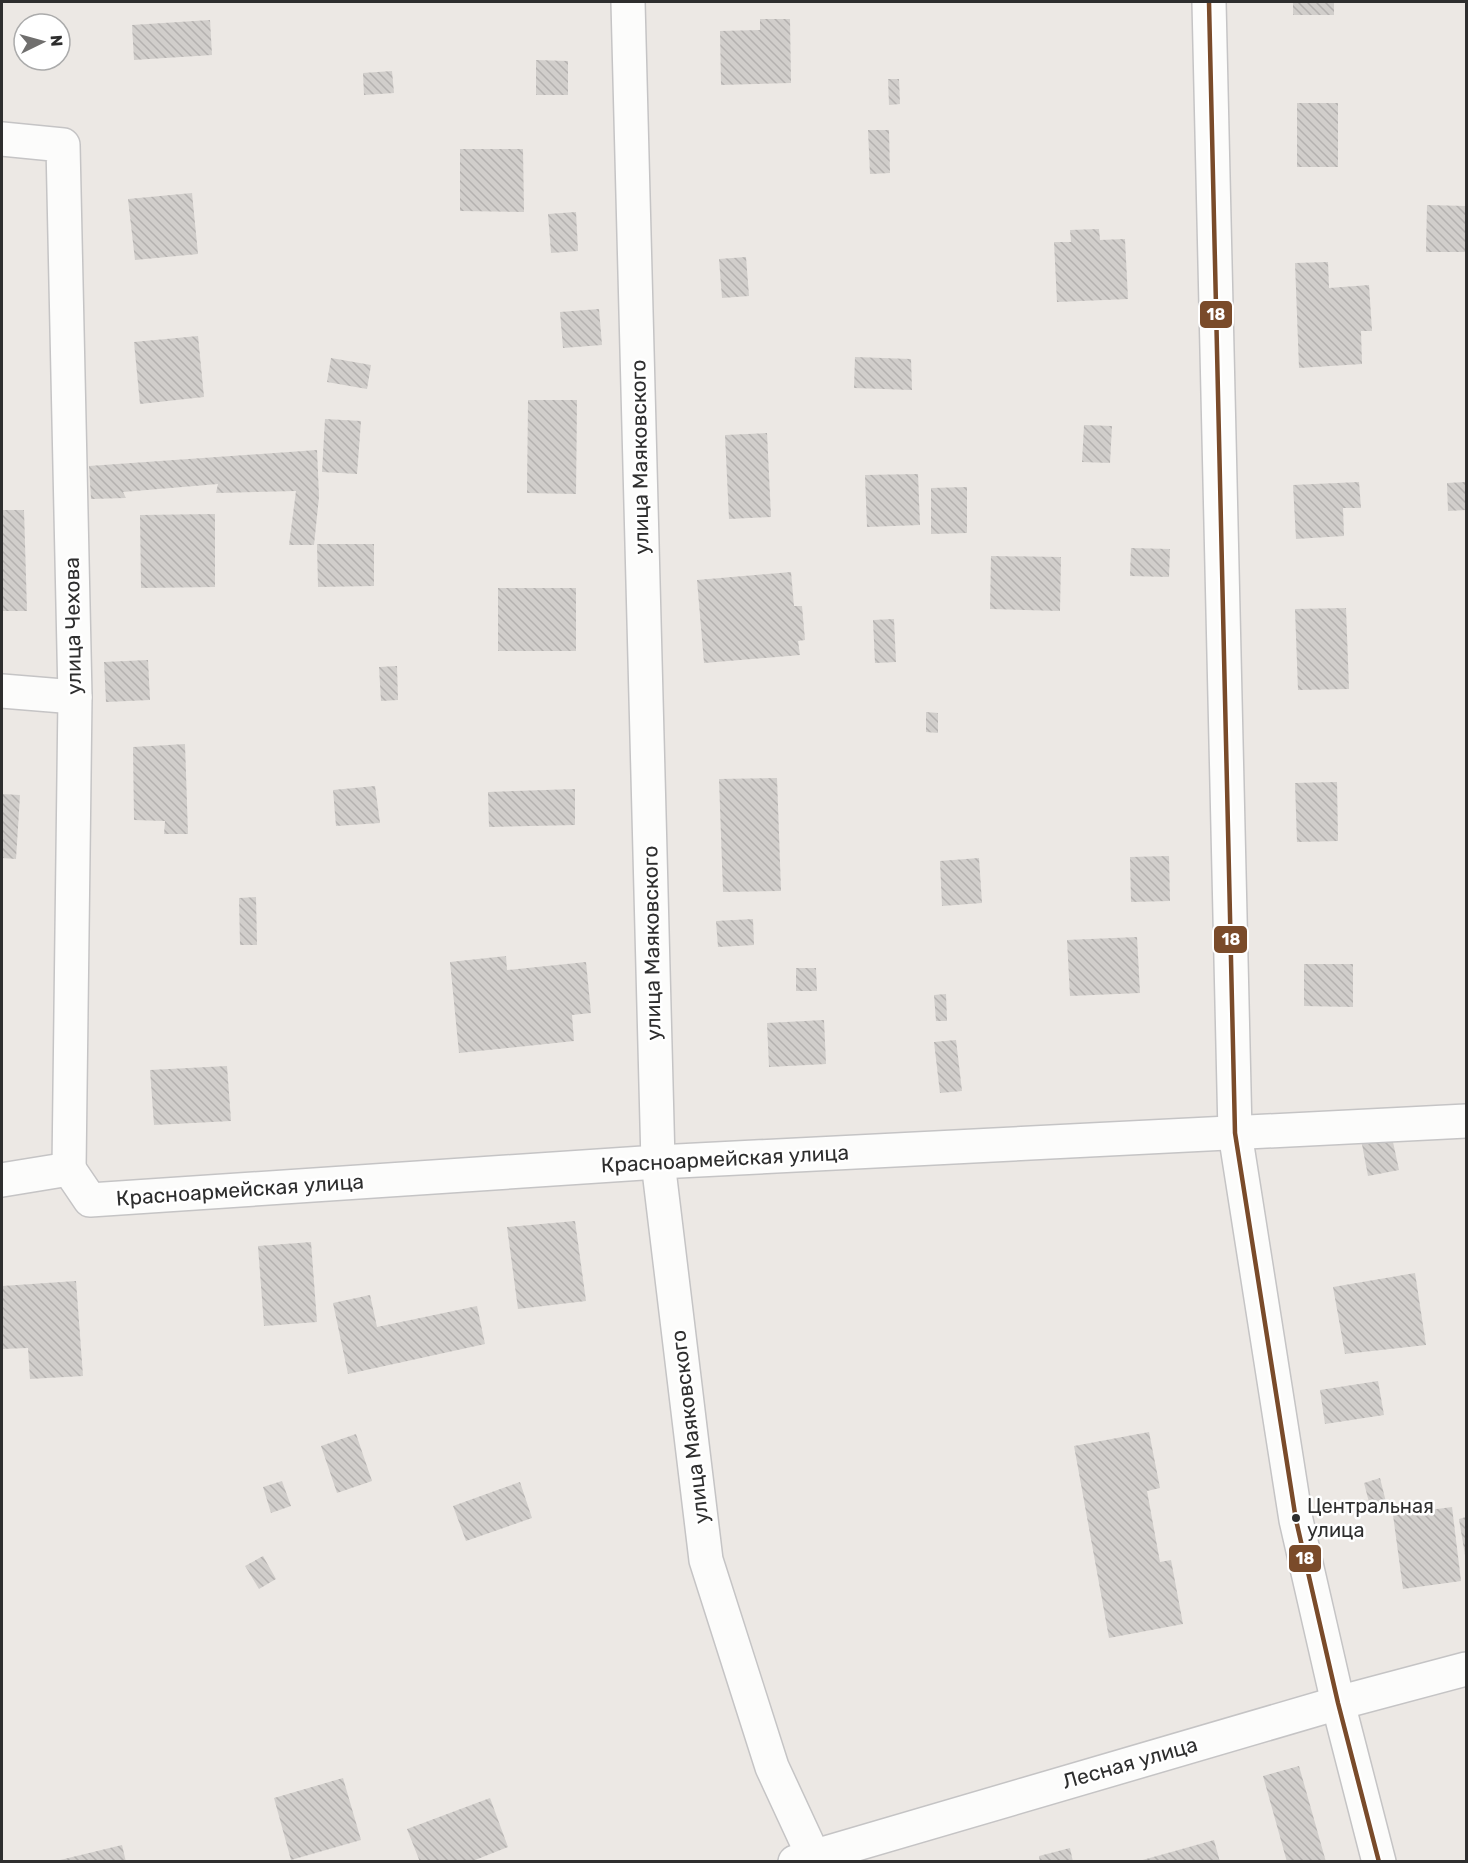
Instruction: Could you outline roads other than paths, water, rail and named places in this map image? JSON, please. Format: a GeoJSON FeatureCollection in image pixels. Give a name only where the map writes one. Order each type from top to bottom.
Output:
{"type":"FeatureCollection","features":[{"type":"Feature","properties":{"kind":"street","name":"улица Маяковского"},"geometry":{"type":"LineString","coordinates":[[628,2],[657,1162],[706,1560],[771,1767],[808,1860]]}},
{"type":"Feature","properties":{"kind":"street"},"geometry":{"type":"LineString","coordinates":[[1209,2],[1235,1133],[1296,1520],[1338,1703],[1379,1862]]}},
{"type":"Feature","properties":{"kind":"street","name":"улица Чехова"},"geometry":{"type":"LineString","coordinates":[[2,139],[63,145],[75,697],[69,1169]]}},
{"type":"Feature","properties":{"kind":"street"},"geometry":{"type":"LineString","coordinates":[[2,691],[75,697]]}},
{"type":"Feature","properties":{"kind":"street","name":"Красноармейская улица"},"geometry":{"type":"LineString","coordinates":[[69,1169],[90,1200],[657,1162],[1467,1121]]}},
{"type":"Feature","properties":{"kind":"street"},"geometry":{"type":"LineString","coordinates":[[2,1180],[69,1169]]}},
{"type":"Feature","properties":{"kind":"street","name":"Лесная улица"},"geometry":{"type":"LineString","coordinates":[[808,1860],[1338,1703],[1467,1669]]}},
{"type":"Feature","properties":{"kind":"place","name":"Центральная улица"},"geometry":{"type":"Point","coordinates":[1296,1518]}}]}
